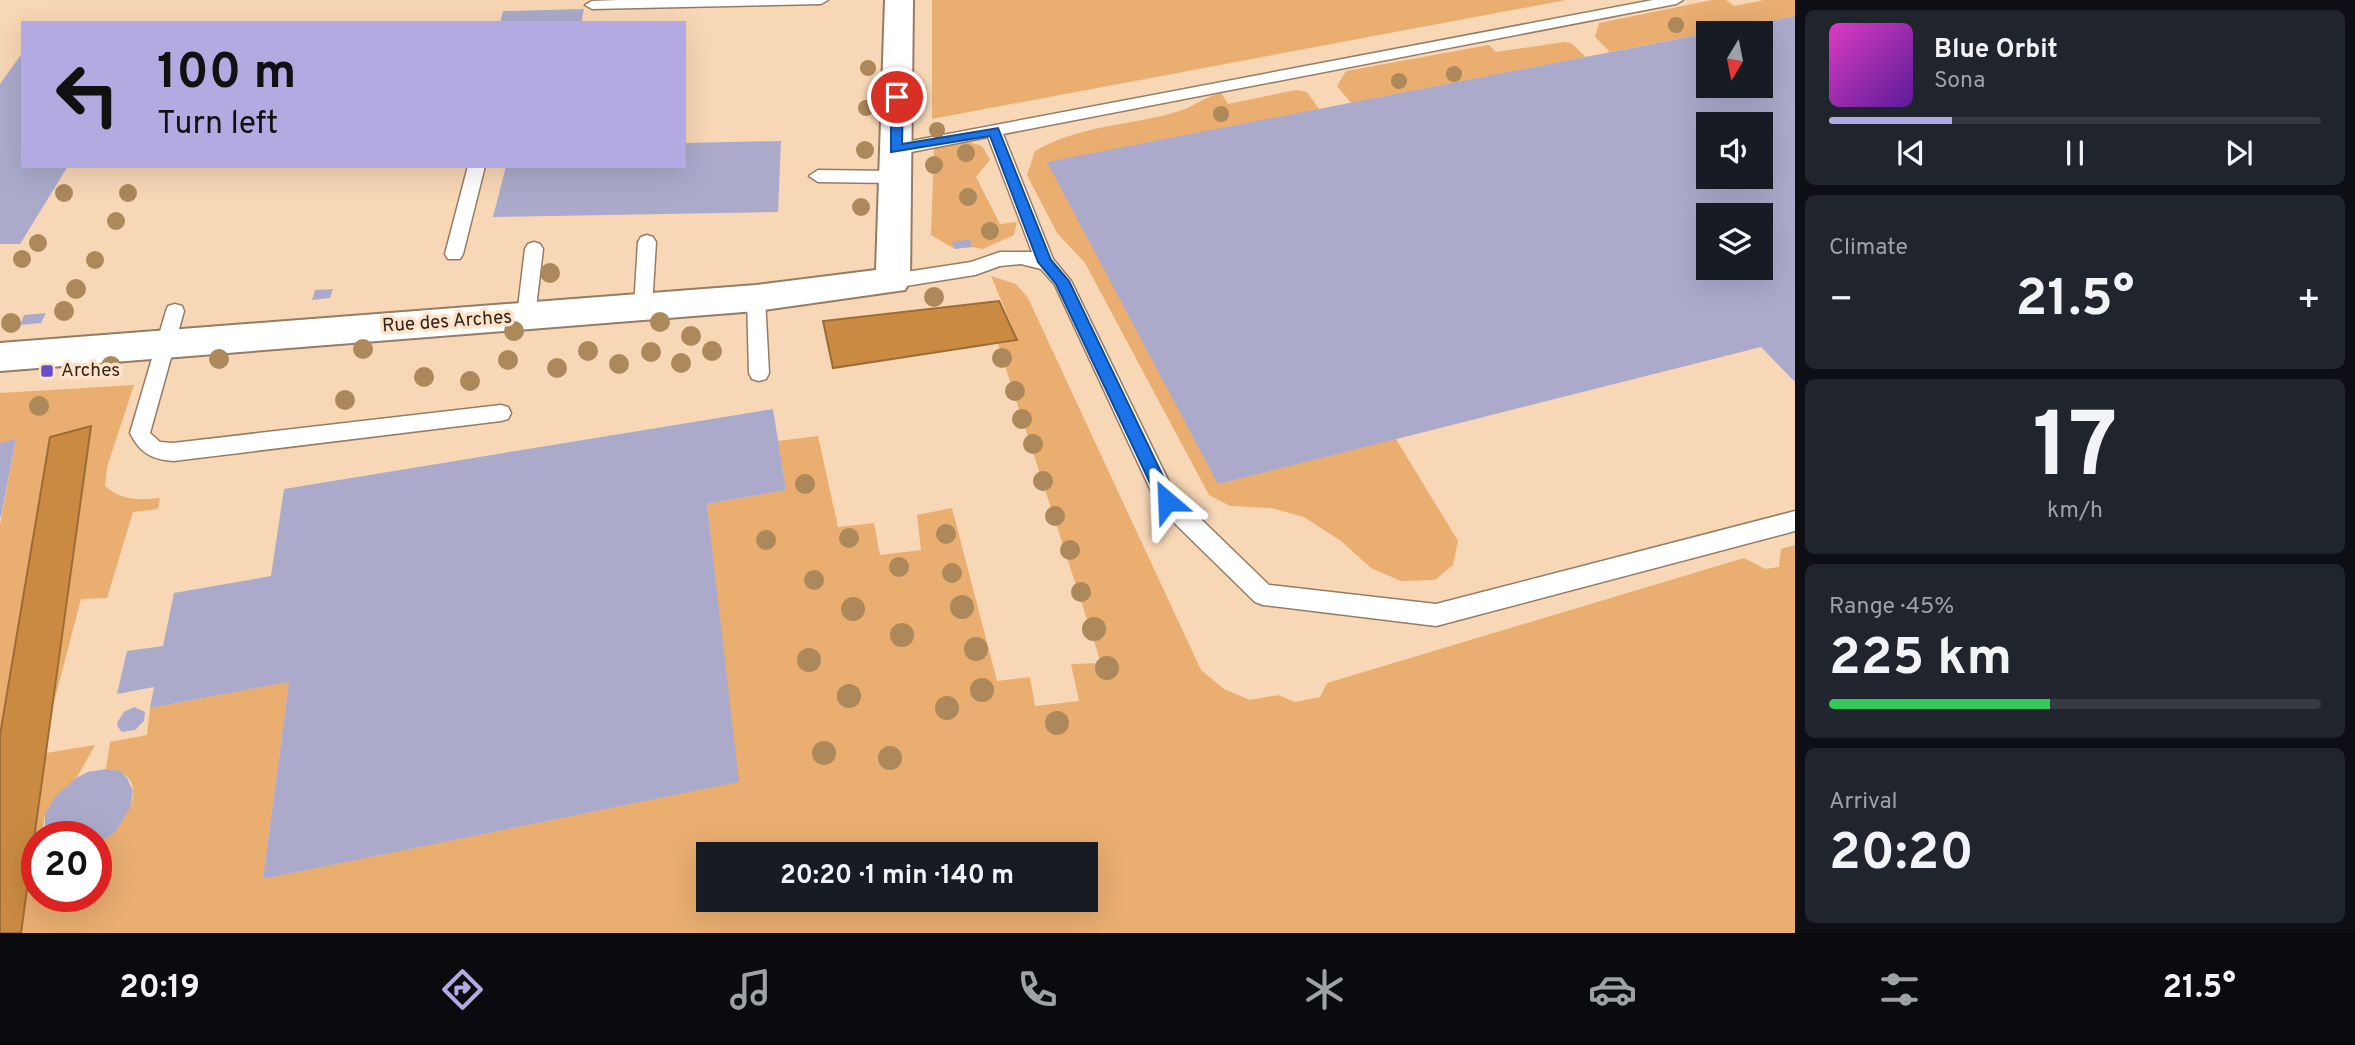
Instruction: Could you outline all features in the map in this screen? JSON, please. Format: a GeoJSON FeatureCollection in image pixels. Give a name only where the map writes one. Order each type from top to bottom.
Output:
{"type":"FeatureCollection","features":[{"type":"Feature","properties":{"kind":"street"},"geometry":{"type":"LineString","coordinates":[[893,281],[899,0]]}},
{"type":"Feature","properties":{"kind":"street","name":"Rue des Arches"},"geometry":{"type":"LineString","coordinates":[[0,356],[170,327],[526,316],[756,298],[893,281]]}},
{"type":"Feature","properties":{"kind":"lane"},"geometry":{"type":"LineString","coordinates":[[592,5],[821,0]]}},
{"type":"Feature","properties":{"kind":"lane"},"geometry":{"type":"LineString","coordinates":[[818,176],[895,163],[994,131],[1676,0]]}},
{"type":"Feature","properties":{"kind":"lane"},"geometry":{"type":"LineString","coordinates":[[994,131],[1045,262],[1062,281],[1167,501],[1263,595],[1436,615],[1795,521]]}},
{"type":"Feature","properties":{"kind":"lane"},"geometry":{"type":"LineString","coordinates":[[454,254],[476,168]]}},
{"type":"Feature","properties":{"kind":"lane"},"geometry":{"type":"LineString","coordinates":[[643,307],[647,242]]}},
{"type":"Feature","properties":{"kind":"lane"},"geometry":{"type":"LineString","coordinates":[[526,316],[534,249]]}},
{"type":"Feature","properties":{"kind":"lane","name":"Rue des Arches"},"geometry":{"type":"LineString","coordinates":[[893,281],[975,268],[986,261],[1018,257],[1045,262]]}},
{"type":"Feature","properties":{"kind":"lane"},"geometry":{"type":"LineString","coordinates":[[756,298],[759,373]]}},
{"type":"Feature","properties":{"kind":"lane"},"geometry":{"type":"LineString","coordinates":[[170,327],[140,433],[146,445],[156,451],[173,452],[501,413]]}},
{"type":"Feature","properties":{"kind":"shaded area"},"geometry":{"type":"Polygon","coordinates":[[[0,0],[1795,0],[1795,933],[0,933],[0,0]]]}},
{"type":"Feature","properties":{"kind":"shaded area"},"geometry":{"type":"Polygon","coordinates":[[[932,0],[1566,0],[932,119],[932,0]]]}},
{"type":"Feature","properties":{"kind":"shaded area"},"geometry":{"type":"Polygon","coordinates":[[[1712,0],[1726,0],[1734,6],[1764,0],[1795,0],[1795,16],[1769,21],[1696,21],[1696,35],[1610,52],[1595,37],[1599,23],[1712,0]]]}},
{"type":"Feature","properties":{"kind":"shaded area"},"geometry":{"type":"Polygon","coordinates":[[[1571,43],[1586,57],[1351,103],[1337,86],[1346,71],[1489,45],[1496,52],[1571,43]]]}},
{"type":"Feature","properties":{"kind":"shaded area"},"geometry":{"type":"Polygon","coordinates":[[[1296,90],[1307,92],[1319,109],[1218,484],[1396,439],[1458,541],[1453,565],[1435,580],[1401,581],[1371,568],[1341,541],[1304,517],[1271,508],[1230,506],[1209,495],[1085,263],[1057,233],[1027,175],[1035,151],[1069,136],[1176,112],[1221,93],[1228,104],[1296,90]]]}},
{"type":"Feature","properties":{"kind":"shaded area"},"geometry":{"type":"Polygon","coordinates":[[[965,141],[982,146],[990,160],[976,177],[1000,224],[1017,222],[1014,235],[983,249],[972,247],[969,240],[953,243],[955,249],[931,235],[934,148],[965,141]]]}},
{"type":"Feature","properties":{"kind":"shaded area"},"geometry":{"type":"Polygon","coordinates":[[[991,276],[1016,284],[1028,298],[1201,670],[1224,689],[1250,700],[1278,695],[1295,702],[1320,697],[1327,683],[1744,558],[1765,569],[1779,567],[1781,549],[1795,545],[1795,933],[21,933],[24,912],[112,912],[112,832],[125,816],[133,792],[131,781],[122,773],[106,769],[110,742],[147,735],[150,708],[289,682],[263,879],[738,782],[707,504],[786,490],[778,441],[818,436],[838,527],[874,523],[880,555],[921,550],[917,515],[952,508],[997,681],[1030,677],[1035,706],[1079,701],[1071,664],[1101,663],[998,344],[1017,339],[991,276]]]}},
{"type":"Feature","properties":{"kind":"shaded area"},"geometry":{"type":"Polygon","coordinates":[[[999,301],[1017,340],[833,368],[823,321],[999,301]]]}},
{"type":"Feature","properties":{"kind":"shaded area"},"geometry":{"type":"Polygon","coordinates":[[[134,385],[107,467],[105,486],[131,498],[160,498],[158,509],[133,512],[107,598],[81,599],[53,706],[91,427],[50,437],[0,735],[0,525],[16,440],[0,443],[0,393],[134,385]]]}},
{"type":"Feature","properties":{"kind":"shaded area"},"geometry":{"type":"Polygon","coordinates":[[[91,426],[36,821],[21,821],[21,912],[24,912],[21,933],[0,933],[0,735],[50,437],[91,426]]]}},
{"type":"Feature","properties":{"kind":"shaded area"},"geometry":{"type":"Polygon","coordinates":[[[95,745],[78,775],[53,802],[45,821],[37,821],[46,753],[95,745]]]}},
{"type":"Feature","properties":{"kind":"building"},"geometry":{"type":"Polygon","coordinates":[[[584,9],[581,21],[500,21],[503,11],[584,9]]]}},
{"type":"Feature","properties":{"kind":"building"},"geometry":{"type":"Polygon","coordinates":[[[1795,16],[1795,382],[1761,347],[1218,484],[1047,162],[1696,35],[1696,98],[1773,98],[1773,21],[1769,21],[1795,16]]]}},
{"type":"Feature","properties":{"kind":"building"},"geometry":{"type":"Polygon","coordinates":[[[21,55],[21,168],[67,168],[20,244],[0,244],[0,84],[21,55]]]}},
{"type":"Feature","properties":{"kind":"building"},"geometry":{"type":"Polygon","coordinates":[[[781,141],[778,212],[493,217],[505,168],[686,168],[686,143],[781,141]]]}},
{"type":"Feature","properties":{"kind":"building"},"geometry":{"type":"Polygon","coordinates":[[[970,239],[972,247],[955,249],[952,242],[970,239]]]}},
{"type":"Feature","properties":{"kind":"building"},"geometry":{"type":"Polygon","coordinates":[[[333,289],[330,298],[312,300],[315,290],[333,289]]]}},
{"type":"Feature","properties":{"kind":"building"},"geometry":{"type":"Polygon","coordinates":[[[46,313],[41,323],[20,325],[24,315],[46,313]]]}},
{"type":"Feature","properties":{"kind":"building"},"geometry":{"type":"Polygon","coordinates":[[[773,409],[786,490],[707,504],[739,782],[263,879],[289,682],[150,708],[154,687],[117,694],[127,651],[163,646],[174,593],[271,576],[284,489],[773,409]]]}},
{"type":"Feature","properties":{"kind":"building"},"geometry":{"type":"Polygon","coordinates":[[[16,439],[1,517],[0,517],[0,443],[16,439]]]}},
{"type":"Feature","properties":{"kind":"building"},"geometry":{"type":"Polygon","coordinates":[[[134,707],[145,712],[144,721],[135,730],[122,732],[117,726],[118,721],[124,712],[134,707]]]}},
{"type":"Feature","properties":{"kind":"building"},"geometry":{"type":"Polygon","coordinates":[[[106,769],[120,771],[133,791],[130,808],[112,834],[112,821],[45,821],[45,814],[55,797],[76,778],[88,772],[106,769]]]}},
{"type":"Feature","properties":{"kind":"place","name":"Arches"},"geometry":{"type":"Point","coordinates":[47,371]}},
{"type":"Feature","properties":{"kind":"route"},"geometry":{"type":"LineString","coordinates":[[897,97],[896,149],[994,131],[1045,262],[1062,281],[1167,501]]}}]}
